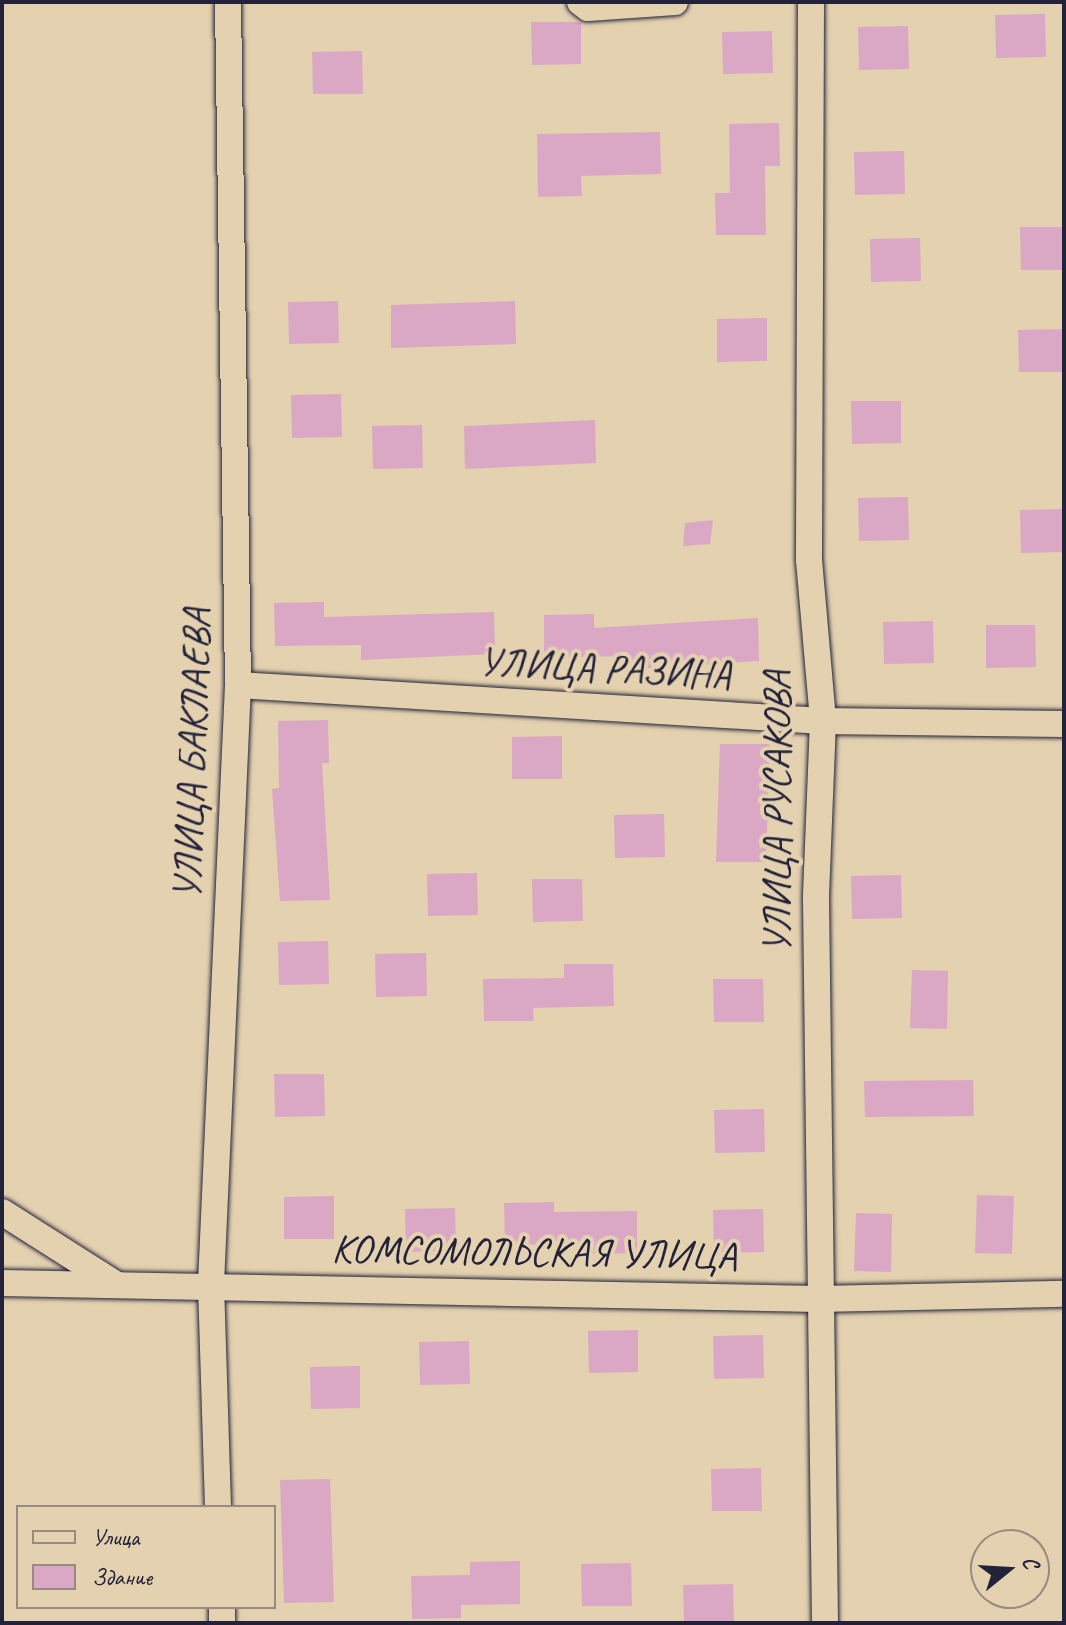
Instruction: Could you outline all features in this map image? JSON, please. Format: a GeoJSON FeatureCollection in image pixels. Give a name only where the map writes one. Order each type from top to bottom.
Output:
{"type":"FeatureCollection","features":[{"type":"Feature","properties":{"kind":"street","name":"УЛИЦА БАКЛАЕВА"},"geometry":{"type":"LineString","coordinates":[[218,1505],[211,1284],[238,685],[228,2]]}},
{"type":"Feature","properties":{"kind":"street"},"geometry":{"type":"LineString","coordinates":[[580,2],[588,8],[675,2]]}},
{"type":"Feature","properties":{"kind":"street","name":"УЛИЦА РУСАКОВА"},"geometry":{"type":"LineString","coordinates":[[811,2],[809,560],[823,721],[816,898],[818,1299],[825,1623]]}},
{"type":"Feature","properties":{"kind":"street","name":"УЛИЦА РАЗИНА"},"geometry":{"type":"LineString","coordinates":[[238,685],[823,721],[1064,724]]}},
{"type":"Feature","properties":{"kind":"street"},"geometry":{"type":"LineString","coordinates":[[2,1212],[114,1283]]}},
{"type":"Feature","properties":{"kind":"street","name":"КОМСОМОЛЬСКАЯ УЛИЦА"},"geometry":{"type":"LineString","coordinates":[[2,1283],[211,1284],[818,1299],[1064,1294]]}},
{"type":"Feature","properties":{"kind":"building"},"geometry":{"type":"Polygon","coordinates":[[[1045,14],[1046,57],[996,58],[995,15],[1045,14]]]}},
{"type":"Feature","properties":{"kind":"building"},"geometry":{"type":"Polygon","coordinates":[[[531,22],[581,22],[581,64],[532,65],[531,22]]]}},
{"type":"Feature","properties":{"kind":"building"},"geometry":{"type":"Polygon","coordinates":[[[908,26],[909,69],[859,70],[858,27],[908,26]]]}},
{"type":"Feature","properties":{"kind":"building"},"geometry":{"type":"Polygon","coordinates":[[[772,31],[773,73],[723,74],[722,32],[772,31]]]}},
{"type":"Feature","properties":{"kind":"building"},"geometry":{"type":"Polygon","coordinates":[[[362,51],[363,94],[313,94],[312,52],[362,51]]]}},
{"type":"Feature","properties":{"kind":"building"},"geometry":{"type":"Polygon","coordinates":[[[779,123],[780,166],[765,166],[766,235],[716,235],[715,193],[730,193],[729,124],[779,123]]]}},
{"type":"Feature","properties":{"kind":"building"},"geometry":{"type":"Polygon","coordinates":[[[660,132],[661,174],[581,176],[582,196],[538,197],[537,134],[660,132]]]}},
{"type":"Feature","properties":{"kind":"building"},"geometry":{"type":"Polygon","coordinates":[[[904,151],[905,194],[855,195],[854,152],[904,151]]]}},
{"type":"Feature","properties":{"kind":"building"},"geometry":{"type":"Polygon","coordinates":[[[1020,227],[1064,227],[1064,270],[1021,270],[1020,227]]]}},
{"type":"Feature","properties":{"kind":"building"},"geometry":{"type":"Polygon","coordinates":[[[920,238],[921,281],[871,282],[870,239],[920,238]]]}},
{"type":"Feature","properties":{"kind":"building"},"geometry":{"type":"Polygon","coordinates":[[[338,301],[339,343],[289,344],[288,302],[338,301]]]}},
{"type":"Feature","properties":{"kind":"building"},"geometry":{"type":"Polygon","coordinates":[[[515,301],[516,344],[391,348],[391,305],[515,301]]]}},
{"type":"Feature","properties":{"kind":"building"},"geometry":{"type":"Polygon","coordinates":[[[767,318],[767,361],[717,362],[717,319],[767,318]]]}},
{"type":"Feature","properties":{"kind":"building"},"geometry":{"type":"Polygon","coordinates":[[[1064,329],[1064,372],[1019,372],[1018,330],[1064,329]]]}},
{"type":"Feature","properties":{"kind":"building"},"geometry":{"type":"Polygon","coordinates":[[[341,394],[342,437],[292,438],[291,395],[341,394]]]}},
{"type":"Feature","properties":{"kind":"building"},"geometry":{"type":"Polygon","coordinates":[[[851,401],[901,401],[901,443],[852,444],[851,401]]]}},
{"type":"Feature","properties":{"kind":"building"},"geometry":{"type":"Polygon","coordinates":[[[595,420],[596,463],[465,469],[464,426],[595,420]]]}},
{"type":"Feature","properties":{"kind":"building"},"geometry":{"type":"Polygon","coordinates":[[[422,425],[423,468],[373,469],[372,426],[422,425]]]}},
{"type":"Feature","properties":{"kind":"building"},"geometry":{"type":"Polygon","coordinates":[[[908,497],[909,540],[859,541],[858,498],[908,497]]]}},
{"type":"Feature","properties":{"kind":"building"},"geometry":{"type":"Polygon","coordinates":[[[1064,509],[1064,552],[1021,553],[1020,510],[1064,509]]]}},
{"type":"Feature","properties":{"kind":"building"},"geometry":{"type":"Polygon","coordinates":[[[713,520],[710,544],[683,546],[685,523],[713,520]]]}},
{"type":"Feature","properties":{"kind":"building"},"geometry":{"type":"Polygon","coordinates":[[[324,602],[324,617],[494,612],[495,654],[361,660],[361,645],[275,646],[274,603],[324,602]]]}},
{"type":"Feature","properties":{"kind":"building"},"geometry":{"type":"Polygon","coordinates":[[[594,614],[594,628],[758,618],[759,661],[620,670],[620,656],[544,658],[544,615],[594,614]]]}},
{"type":"Feature","properties":{"kind":"building"},"geometry":{"type":"Polygon","coordinates":[[[933,621],[934,663],[884,664],[883,622],[933,621]]]}},
{"type":"Feature","properties":{"kind":"building"},"geometry":{"type":"Polygon","coordinates":[[[986,625],[1035,625],[1036,667],[986,668],[986,625]]]}},
{"type":"Feature","properties":{"kind":"building"},"geometry":{"type":"Polygon","coordinates":[[[328,720],[329,763],[322,763],[330,900],[280,901],[272,789],[279,788],[278,721],[328,720]]]}},
{"type":"Feature","properties":{"kind":"building"},"geometry":{"type":"Polygon","coordinates":[[[562,736],[562,779],[512,779],[512,737],[562,736]]]}},
{"type":"Feature","properties":{"kind":"building"},"geometry":{"type":"Polygon","coordinates":[[[720,744],[770,744],[766,862],[716,862],[720,744]]]}},
{"type":"Feature","properties":{"kind":"building"},"geometry":{"type":"Polygon","coordinates":[[[664,814],[665,857],[615,858],[614,815],[664,814]]]}},
{"type":"Feature","properties":{"kind":"building"},"geometry":{"type":"Polygon","coordinates":[[[477,873],[478,915],[428,916],[427,874],[477,873]]]}},
{"type":"Feature","properties":{"kind":"building"},"geometry":{"type":"Polygon","coordinates":[[[901,875],[902,918],[852,919],[851,876],[901,875]]]}},
{"type":"Feature","properties":{"kind":"building"},"geometry":{"type":"Polygon","coordinates":[[[532,879],[582,879],[583,921],[533,922],[532,879]]]}},
{"type":"Feature","properties":{"kind":"building"},"geometry":{"type":"Polygon","coordinates":[[[328,941],[329,984],[279,985],[278,942],[328,941]]]}},
{"type":"Feature","properties":{"kind":"building"},"geometry":{"type":"Polygon","coordinates":[[[426,953],[427,996],[376,997],[375,954],[426,953]]]}},
{"type":"Feature","properties":{"kind":"building"},"geometry":{"type":"Polygon","coordinates":[[[564,964],[613,964],[614,1006],[533,1008],[534,1021],[484,1021],[483,979],[564,978],[564,964]]]}},
{"type":"Feature","properties":{"kind":"building"},"geometry":{"type":"Polygon","coordinates":[[[912,970],[948,971],[947,1029],[910,1028],[912,970]]]}},
{"type":"Feature","properties":{"kind":"building"},"geometry":{"type":"Polygon","coordinates":[[[713,979],[763,979],[764,1022],[714,1022],[713,979]]]}},
{"type":"Feature","properties":{"kind":"building"},"geometry":{"type":"Polygon","coordinates":[[[274,1074],[324,1074],[325,1116],[275,1117],[274,1074]]]}},
{"type":"Feature","properties":{"kind":"building"},"geometry":{"type":"Polygon","coordinates":[[[973,1080],[974,1116],[865,1117],[864,1081],[973,1080]]]}},
{"type":"Feature","properties":{"kind":"building"},"geometry":{"type":"Polygon","coordinates":[[[764,1109],[765,1152],[715,1153],[714,1110],[764,1109]]]}},
{"type":"Feature","properties":{"kind":"building"},"geometry":{"type":"Polygon","coordinates":[[[977,1195],[1014,1196],[1012,1254],[975,1253],[977,1195]]]}},
{"type":"Feature","properties":{"kind":"building"},"geometry":{"type":"Polygon","coordinates":[[[334,1196],[334,1239],[284,1239],[284,1197],[334,1196]]]}},
{"type":"Feature","properties":{"kind":"building"},"geometry":{"type":"Polygon","coordinates":[[[554,1202],[554,1212],[637,1211],[637,1253],[587,1254],[587,1244],[505,1245],[504,1203],[554,1202]]]}},
{"type":"Feature","properties":{"kind":"building"},"geometry":{"type":"Polygon","coordinates":[[[455,1208],[456,1251],[406,1252],[405,1209],[455,1208]]]}},
{"type":"Feature","properties":{"kind":"building"},"geometry":{"type":"Polygon","coordinates":[[[763,1209],[764,1252],[714,1253],[713,1210],[763,1209]]]}},
{"type":"Feature","properties":{"kind":"building"},"geometry":{"type":"Polygon","coordinates":[[[856,1213],[892,1214],[891,1272],[854,1271],[856,1213]]]}},
{"type":"Feature","properties":{"kind":"building"},"geometry":{"type":"Polygon","coordinates":[[[638,1330],[638,1372],[589,1373],[588,1331],[638,1330]]]}},
{"type":"Feature","properties":{"kind":"building"},"geometry":{"type":"Polygon","coordinates":[[[763,1335],[764,1378],[714,1379],[713,1336],[763,1335]]]}},
{"type":"Feature","properties":{"kind":"building"},"geometry":{"type":"Polygon","coordinates":[[[469,1341],[470,1384],[420,1385],[419,1342],[469,1341]]]}},
{"type":"Feature","properties":{"kind":"building"},"geometry":{"type":"Polygon","coordinates":[[[360,1366],[360,1408],[311,1409],[310,1367],[360,1366]]]}},
{"type":"Feature","properties":{"kind":"building"},"geometry":{"type":"Polygon","coordinates":[[[761,1468],[762,1511],[712,1511],[711,1469],[761,1468]]]}},
{"type":"Feature","properties":{"kind":"building"},"geometry":{"type":"Polygon","coordinates":[[[330,1479],[334,1602],[284,1603],[280,1480],[330,1479]]]}},
{"type":"Feature","properties":{"kind":"building"},"geometry":{"type":"Polygon","coordinates":[[[520,1561],[520,1604],[461,1605],[461,1618],[412,1619],[411,1576],[470,1575],[470,1562],[520,1561]]]}},
{"type":"Feature","properties":{"kind":"building"},"geometry":{"type":"Polygon","coordinates":[[[631,1563],[632,1606],[582,1606],[581,1564],[631,1563]]]}},
{"type":"Feature","properties":{"kind":"building"},"geometry":{"type":"Polygon","coordinates":[[[733,1584],[734,1623],[684,1623],[683,1585],[733,1584]]]}}]}
